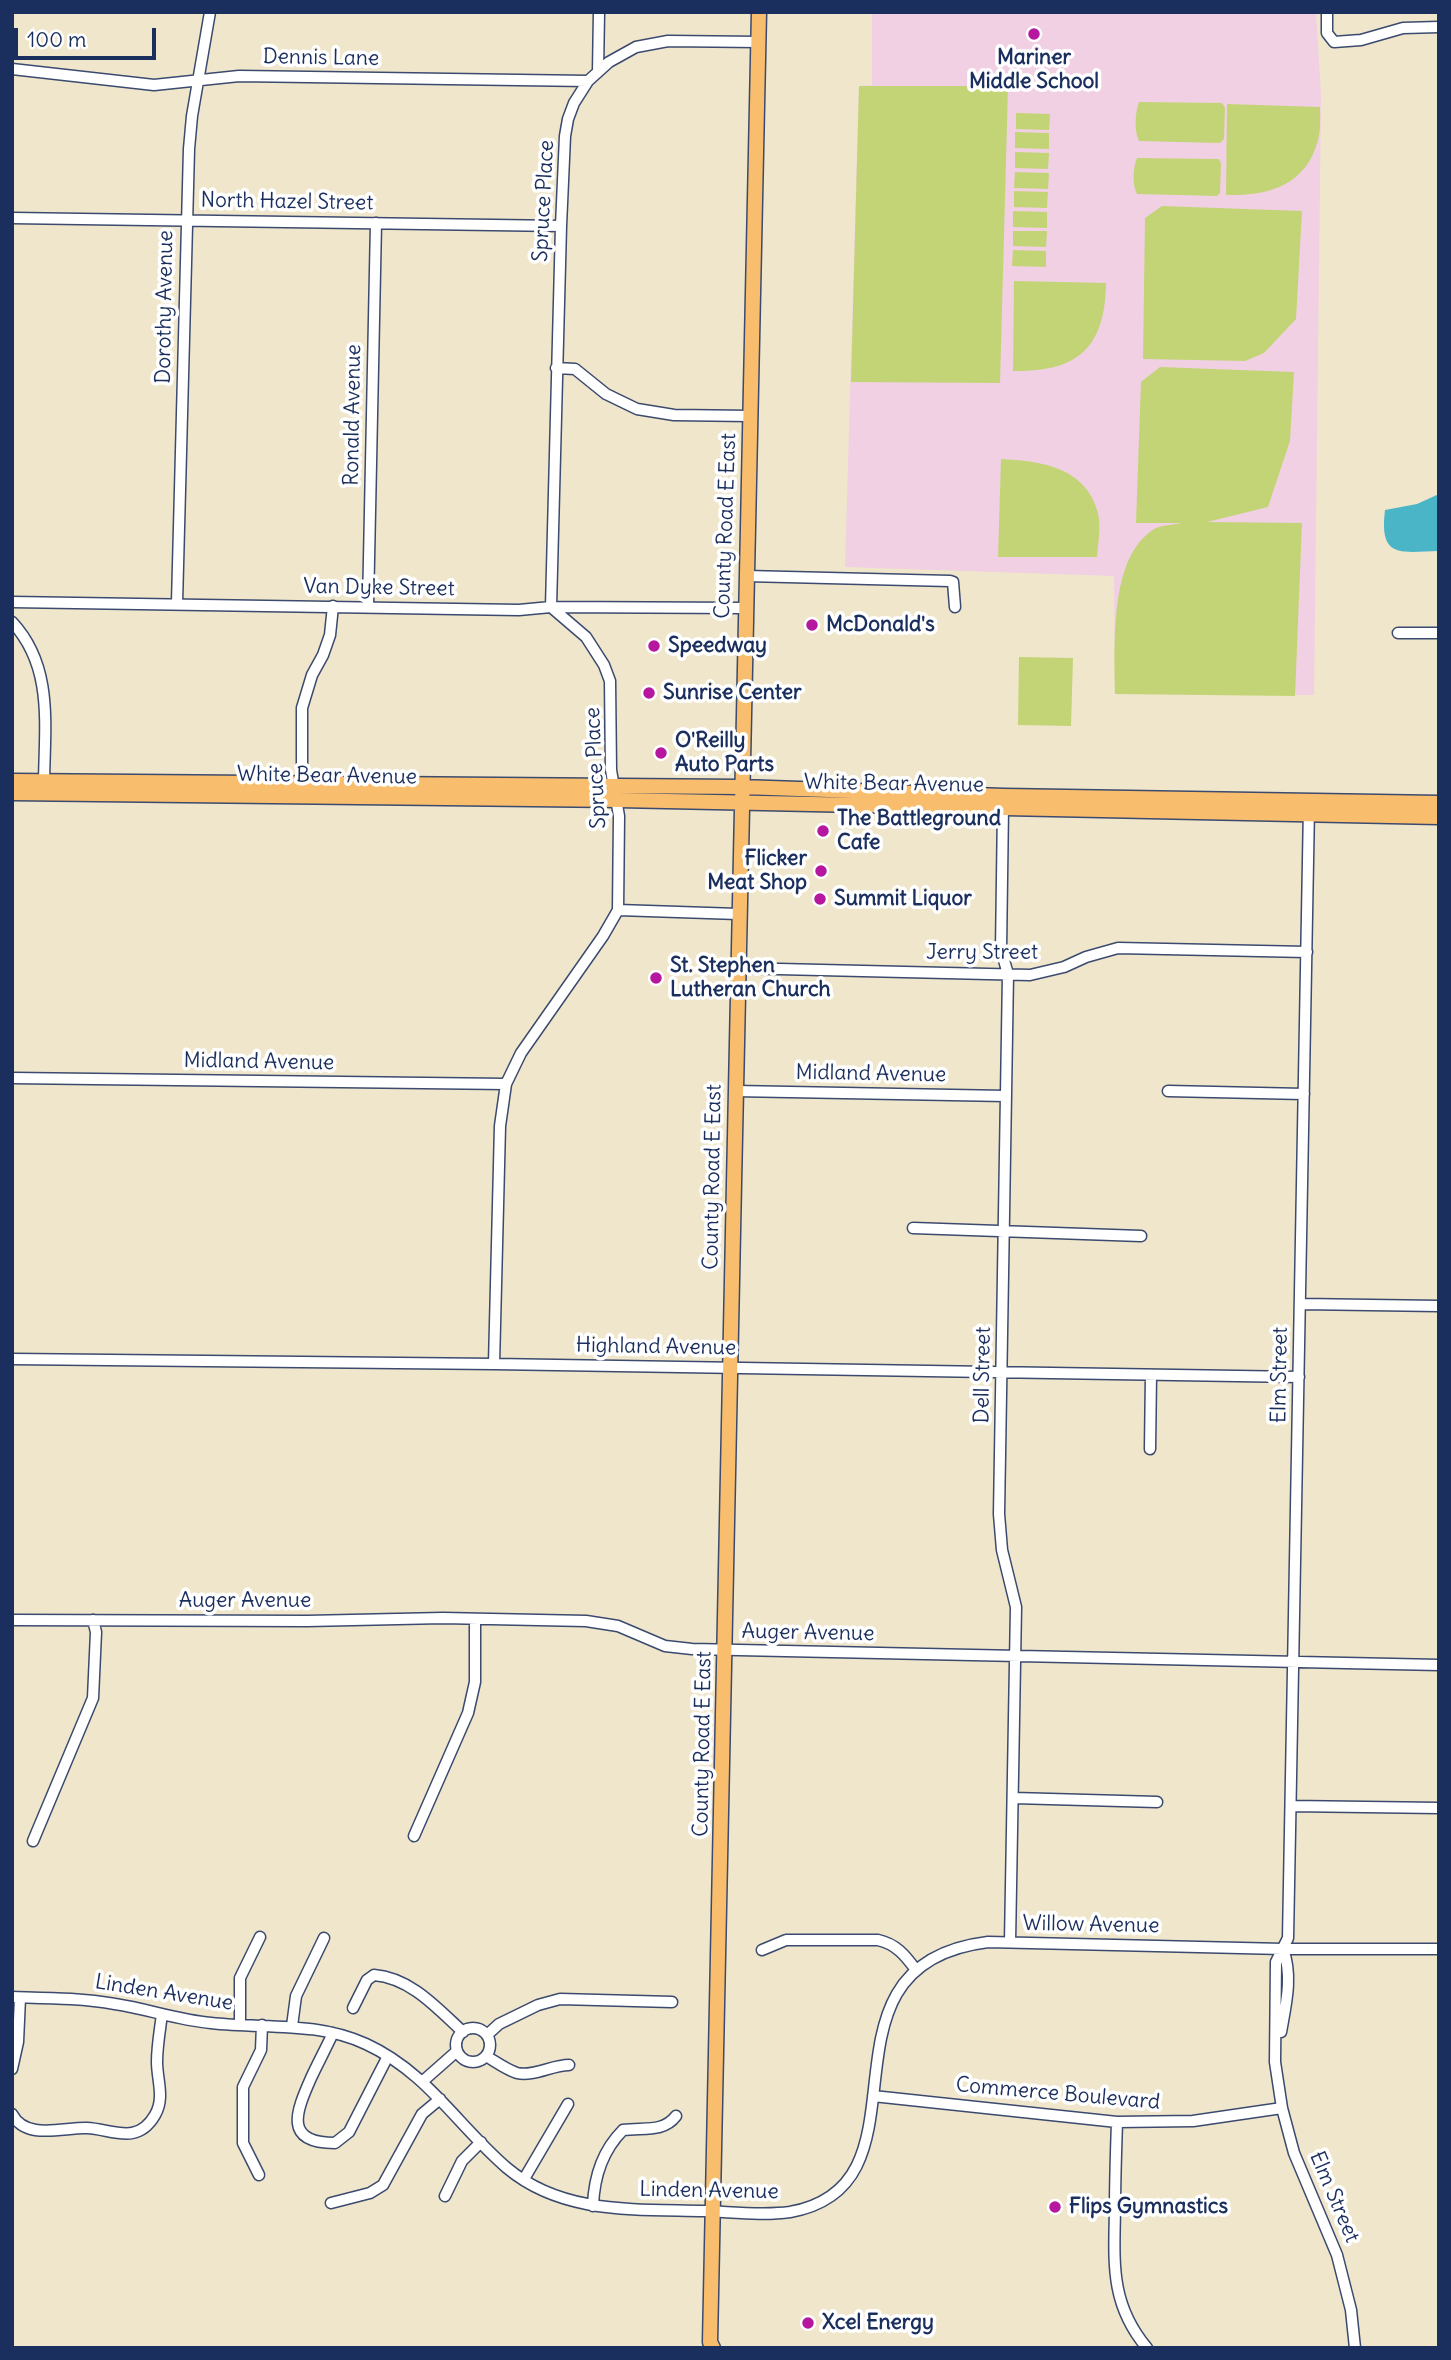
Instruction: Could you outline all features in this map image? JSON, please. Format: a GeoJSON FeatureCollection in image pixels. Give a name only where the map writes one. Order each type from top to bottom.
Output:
{"type":"FeatureCollection","features":[{"type":"Feature","properties":{"kind":"main road","name":"County Road E East"},"geometry":{"type":"LineString","coordinates":[[710,2346],[726,1650],[744,608],[759,12]]}},
{"type":"Feature","properties":{"kind":"main road","name":"White Bear Avenue"},"geometry":{"type":"LineString","coordinates":[[12,781],[44,787],[616,793],[741,787],[1309,808],[1439,817]]}},
{"type":"Feature","properties":{"kind":"main road","name":"White Bear Avenue"},"geometry":{"type":"LineString","coordinates":[[12,793],[44,787]]}},
{"type":"Feature","properties":{"kind":"main road","name":"White Bear Avenue"},"geometry":{"type":"LineString","coordinates":[[616,793],[741,803],[1003,807],[1309,808],[1439,803]]}},
{"type":"Feature","properties":{"kind":"street","name":"Dorothy Avenue"},"geometry":{"type":"LineString","coordinates":[[177,604],[189,149],[210,12]]}},
{"type":"Feature","properties":{"kind":"street"},"geometry":{"type":"LineString","coordinates":[[598,72],[599,12]]}},
{"type":"Feature","properties":{"kind":"street"},"geometry":{"type":"LineString","coordinates":[[1327,12],[1326,33],[1334,43],[1361,40],[1403,28],[1439,27]]}},
{"type":"Feature","properties":{"kind":"street"},"geometry":{"type":"LineString","coordinates":[[598,72],[622,53],[652,42],[759,42]]}},
{"type":"Feature","properties":{"kind":"street","name":"Dennis Lane"},"geometry":{"type":"LineString","coordinates":[[12,69],[154,85],[268,76],[588,81]]}},
{"type":"Feature","properties":{"kind":"street","name":"Spruce Place"},"geometry":{"type":"LineString","coordinates":[[598,72],[588,81],[574,103],[565,136],[556,368],[551,607],[586,638],[604,665],[610,681],[611,770],[616,793],[618,910]]}},
{"type":"Feature","properties":{"kind":"street","name":"North Hazel Street"},"geometry":{"type":"LineString","coordinates":[[12,218],[561,226]]}},
{"type":"Feature","properties":{"kind":"street","name":"Ronald Avenue"},"geometry":{"type":"LineString","coordinates":[[368,607],[376,223]]}},
{"type":"Feature","properties":{"kind":"street"},"geometry":{"type":"LineString","coordinates":[[556,368],[575,369],[606,394],[637,409],[674,415],[750,416]]}},
{"type":"Feature","properties":{"kind":"street"},"geometry":{"type":"LineString","coordinates":[[746,576],[950,581],[953,582],[955,590],[955,607]]}},
{"type":"Feature","properties":{"kind":"street","name":"Van Dyke Street"},"geometry":{"type":"LineString","coordinates":[[12,602],[519,610],[551,607],[744,608]]}},
{"type":"Feature","properties":{"kind":"street"},"geometry":{"type":"LineString","coordinates":[[302,790],[302,708],[312,675],[330,635],[333,606]]}},
{"type":"Feature","properties":{"kind":"street"},"geometry":{"type":"LineString","coordinates":[[12,622],[35,656],[44,687],[44,787]]}},
{"type":"Feature","properties":{"kind":"street"},"geometry":{"type":"LineString","coordinates":[[1398,633],[1439,634]]}},
{"type":"Feature","properties":{"kind":"street","name":"Dell Street"},"geometry":{"type":"LineString","coordinates":[[1003,807],[1001,950],[1008,974],[999,1532],[1016,1607],[1010,1942]]}},
{"type":"Feature","properties":{"kind":"street","name":"Elm Street"},"geometry":{"type":"LineString","coordinates":[[1309,808],[1288,1938],[1283,1949],[1288,1962],[1288,1994],[1275,2062],[1282,2108],[1294,2153],[1337,2255],[1351,2310],[1354,2348]]}},
{"type":"Feature","properties":{"kind":"street"},"geometry":{"type":"LineString","coordinates":[[494,1364],[500,1126],[506,1084],[522,1053],[618,910],[738,914]]}},
{"type":"Feature","properties":{"kind":"street","name":"Jerry Street"},"geometry":{"type":"LineString","coordinates":[[737,968],[1008,974],[1047,972],[1118,948],[1307,951]]}},
{"type":"Feature","properties":{"kind":"street","name":"Midland Avenue"},"geometry":{"type":"LineString","coordinates":[[12,1078],[506,1084]]}},
{"type":"Feature","properties":{"kind":"street","name":"Midland Avenue"},"geometry":{"type":"LineString","coordinates":[[735,1091],[1006,1096]]}},
{"type":"Feature","properties":{"kind":"street"},"geometry":{"type":"LineString","coordinates":[[1168,1091],[1304,1094]]}},
{"type":"Feature","properties":{"kind":"street"},"geometry":{"type":"LineString","coordinates":[[913,1228],[1141,1236]]}},
{"type":"Feature","properties":{"kind":"street"},"geometry":{"type":"LineString","coordinates":[[1301,1304],[1439,1306]]}},
{"type":"Feature","properties":{"kind":"street","name":"Highland Avenue"},"geometry":{"type":"LineString","coordinates":[[12,1359],[1299,1377]]}},
{"type":"Feature","properties":{"kind":"street"},"geometry":{"type":"LineString","coordinates":[[1150,1449],[1151,1375]]}},
{"type":"Feature","properties":{"kind":"street"},"geometry":{"type":"LineString","coordinates":[[33,1842],[93,1698],[96,1632],[93,1619]]}},
{"type":"Feature","properties":{"kind":"street"},"geometry":{"type":"LineString","coordinates":[[414,1836],[474,1695],[475,1619]]}},
{"type":"Feature","properties":{"kind":"street","name":"Auger Avenue"},"geometry":{"type":"LineString","coordinates":[[12,1620],[586,1621],[618,1626],[665,1646],[726,1650],[1439,1665]]}},
{"type":"Feature","properties":{"kind":"street"},"geometry":{"type":"LineString","coordinates":[[1014,1798],[1157,1802]]}},
{"type":"Feature","properties":{"kind":"street"},"geometry":{"type":"LineString","coordinates":[[1291,1806],[1439,1808]]}},
{"type":"Feature","properties":{"kind":"street"},"geometry":{"type":"LineString","coordinates":[[240,2025],[240,1978],[260,1937]]}},
{"type":"Feature","properties":{"kind":"street"},"geometry":{"type":"LineString","coordinates":[[292,2026],[296,1996],[324,1938]]}},
{"type":"Feature","properties":{"kind":"street"},"geometry":{"type":"LineString","coordinates":[[762,1950],[786,1940],[878,1940],[890,1943],[902,1952],[916,1970]]}},
{"type":"Feature","properties":{"kind":"street","name":"Willow Avenue"},"geometry":{"type":"LineString","coordinates":[[916,1970],[942,1953],[957,1947],[988,1942],[1439,1950]]}},
{"type":"Feature","properties":{"kind":"street","name":"Linden Avenue"},"geometry":{"type":"LineString","coordinates":[[16,1998],[86,2000],[188,2020],[292,2026],[333,2033],[365,2044],[388,2056],[423,2081],[509,2169],[564,2199],[593,2206],[787,2212],[811,2206],[833,2193],[844,2183],[860,2159],[869,2129],[879,2041],[887,2011],[895,1996],[916,1970]]}},
{"type":"Feature","properties":{"kind":"street"},"geometry":{"type":"LineString","coordinates":[[353,2008],[367,1980],[374,1975],[382,1976],[418,1991],[463,2032]]}},
{"type":"Feature","properties":{"kind":"street"},"geometry":{"type":"LineString","coordinates":[[12,2068],[18,2042],[16,1998]]}},
{"type":"Feature","properties":{"kind":"street"},"geometry":{"type":"LineString","coordinates":[[487,2035],[499,2024],[538,2005],[560,1999],[672,2002]]}},
{"type":"Feature","properties":{"kind":"street"},"geometry":{"type":"LineString","coordinates":[[12,2114],[15,2119],[33,2130],[89,2128],[118,2135],[133,2132],[146,2125],[160,2103],[157,2047],[162,2014]]}},
{"type":"Feature","properties":{"kind":"street"},"geometry":{"type":"LineString","coordinates":[[258,2175],[243,2143],[243,2088],[261,2050],[262,2025]]}},
{"type":"Feature","properties":{"kind":"street"},"geometry":{"type":"LineString","coordinates":[[475,2028],[487,2035],[491,2045],[486,2056],[476,2062],[469,2062],[457,2051],[457,2042],[463,2032],[475,2028]]}},
{"type":"Feature","properties":{"kind":"street"},"geometry":{"type":"LineString","coordinates":[[333,2033],[297,2108],[297,2123],[304,2136],[319,2143],[335,2143],[349,2132],[388,2056]]}},
{"type":"Feature","properties":{"kind":"street"},"geometry":{"type":"LineString","coordinates":[[423,2081],[457,2051]]}},
{"type":"Feature","properties":{"kind":"street"},"geometry":{"type":"LineString","coordinates":[[486,2056],[520,2074],[533,2073],[555,2065],[569,2065]]}},
{"type":"Feature","properties":{"kind":"street","name":"Commerce Boulevard"},"geometry":{"type":"LineString","coordinates":[[873,2096],[1117,2122],[1193,2121],[1282,2108]]}},
{"type":"Feature","properties":{"kind":"street"},"geometry":{"type":"LineString","coordinates":[[331,2203],[370,2193],[383,2185],[422,2114],[440,2099]]}},
{"type":"Feature","properties":{"kind":"street"},"geometry":{"type":"LineString","coordinates":[[523,2179],[568,2104]]}},
{"type":"Feature","properties":{"kind":"street"},"geometry":{"type":"LineString","coordinates":[[593,2206],[598,2169],[615,2138],[623,2130],[659,2128],[670,2124],[677,2116]]}},
{"type":"Feature","properties":{"kind":"street"},"geometry":{"type":"LineString","coordinates":[[1117,2122],[1114,2276],[1123,2310],[1147,2348]]}},
{"type":"Feature","properties":{"kind":"street"},"geometry":{"type":"LineString","coordinates":[[445,2196],[462,2161],[481,2142]]}},
{"type":"Feature","properties":{"kind":"shaded area"},"geometry":{"type":"Polygon","coordinates":[[[872,12],[1316,12],[1321,94],[1314,695],[1115,694],[1114,576],[845,567],[859,86],[872,85],[872,12]]]}},
{"type":"Feature","properties":{"kind":"green space"},"geometry":{"type":"Polygon","coordinates":[[[859,86],[1008,86],[1000,383],[851,382],[859,86]]]}},
{"type":"Feature","properties":{"kind":"green space"},"geometry":{"type":"Polygon","coordinates":[[[1139,102],[1222,103],[1225,108],[1224,139],[1220,143],[1139,141],[1136,122],[1139,102]]]}},
{"type":"Feature","properties":{"kind":"green space"},"geometry":{"type":"Polygon","coordinates":[[[1227,104],[1320,107],[1318,140],[1312,156],[1295,178],[1270,190],[1226,195],[1227,104]]]}},
{"type":"Feature","properties":{"kind":"green space"},"geometry":{"type":"Polygon","coordinates":[[[1016,113],[1050,114],[1049,130],[1016,129],[1016,113]]]}},
{"type":"Feature","properties":{"kind":"green space"},"geometry":{"type":"Polygon","coordinates":[[[1015,132],[1049,133],[1049,149],[1015,148],[1015,132]]]}},
{"type":"Feature","properties":{"kind":"green space"},"geometry":{"type":"Polygon","coordinates":[[[1015,152],[1049,153],[1048,169],[1015,168],[1015,152]]]}},
{"type":"Feature","properties":{"kind":"green space"},"geometry":{"type":"Polygon","coordinates":[[[1137,158],[1219,159],[1220,193],[1217,196],[1137,194],[1134,176],[1137,158]]]}},
{"type":"Feature","properties":{"kind":"green space"},"geometry":{"type":"Polygon","coordinates":[[[1015,172],[1049,173],[1048,189],[1014,188],[1015,172]]]}},
{"type":"Feature","properties":{"kind":"green space"},"geometry":{"type":"Polygon","coordinates":[[[1014,191],[1048,192],[1047,208],[1014,207],[1014,191]]]}},
{"type":"Feature","properties":{"kind":"green space"},"geometry":{"type":"Polygon","coordinates":[[[1162,206],[1302,211],[1296,319],[1264,353],[1245,361],[1143,359],[1145,218],[1162,206]]]}},
{"type":"Feature","properties":{"kind":"green space"},"geometry":{"type":"Polygon","coordinates":[[[1013,211],[1047,212],[1047,228],[1013,227],[1013,211]]]}},
{"type":"Feature","properties":{"kind":"green space"},"geometry":{"type":"Polygon","coordinates":[[[1013,231],[1047,231],[1046,247],[1013,246],[1013,231]]]}},
{"type":"Feature","properties":{"kind":"green space"},"geometry":{"type":"Polygon","coordinates":[[[1013,250],[1046,251],[1046,267],[1012,266],[1013,250]]]}},
{"type":"Feature","properties":{"kind":"green space"},"geometry":{"type":"Polygon","coordinates":[[[1014,281],[1106,283],[1100,324],[1084,352],[1055,367],[1013,371],[1014,281]]]}},
{"type":"Feature","properties":{"kind":"green space"},"geometry":{"type":"Polygon","coordinates":[[[1160,367],[1294,372],[1290,441],[1268,507],[1207,522],[1302,523],[1295,696],[1115,694],[1117,605],[1128,561],[1139,543],[1154,529],[1181,523],[1136,523],[1141,382],[1160,367]]]}},
{"type":"Feature","properties":{"kind":"green space"},"geometry":{"type":"Polygon","coordinates":[[[1001,459],[1046,465],[1073,476],[1083,485],[1098,513],[1097,557],[998,557],[1001,459]]]}},
{"type":"Feature","properties":{"kind":"green space"},"geometry":{"type":"Polygon","coordinates":[[[1019,657],[1073,658],[1071,726],[1018,725],[1019,657]]]}},
{"type":"Feature","properties":{"kind":"water"},"geometry":{"type":"Polygon","coordinates":[[[1439,494],[1439,551],[1403,551],[1389,545],[1385,537],[1385,510],[1417,504],[1439,494]]]}},
{"type":"Feature","properties":{"kind":"place","name":"Mariner Middle School"},"geometry":{"type":"Point","coordinates":[1034,34]}},
{"type":"Feature","properties":{"kind":"place","name":"McDonald's"},"geometry":{"type":"Point","coordinates":[812,625]}},
{"type":"Feature","properties":{"kind":"place","name":"Speedway"},"geometry":{"type":"Point","coordinates":[654,646]}},
{"type":"Feature","properties":{"kind":"place","name":"Sunrise Center"},"geometry":{"type":"Point","coordinates":[649,693]}},
{"type":"Feature","properties":{"kind":"place","name":"O'Reilly Auto Parts"},"geometry":{"type":"Point","coordinates":[661,753]}},
{"type":"Feature","properties":{"kind":"place","name":"The Battleground Cafe"},"geometry":{"type":"Point","coordinates":[823,831]}},
{"type":"Feature","properties":{"kind":"place","name":"Flicker Meat Shop"},"geometry":{"type":"Point","coordinates":[821,871]}},
{"type":"Feature","properties":{"kind":"place","name":"Summit Liquor"},"geometry":{"type":"Point","coordinates":[820,899]}},
{"type":"Feature","properties":{"kind":"place","name":"St. Stephen Lutheran Church"},"geometry":{"type":"Point","coordinates":[656,978]}},
{"type":"Feature","properties":{"kind":"place","name":"Flips Gymnastics"},"geometry":{"type":"Point","coordinates":[1055,2207]}},
{"type":"Feature","properties":{"kind":"place","name":"Xcel Energy"},"geometry":{"type":"Point","coordinates":[808,2323]}}]}
